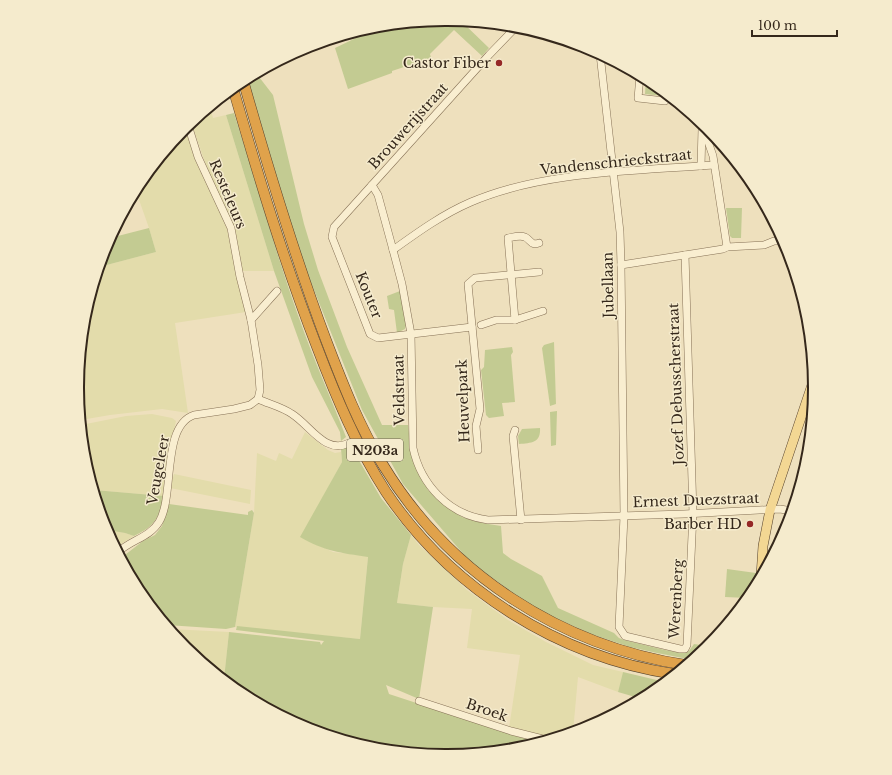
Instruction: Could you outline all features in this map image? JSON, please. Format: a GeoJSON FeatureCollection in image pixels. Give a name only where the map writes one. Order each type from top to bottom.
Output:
{"type":"FeatureCollection","features":[{"type":"Feature","properties":{"kind":"highway","name":"N203a"},"geometry":{"type":"LineString","coordinates":[[245,87],[290,239],[330,351],[368,438],[383,465],[409,504],[438,538],[457,556],[490,584],[528,610],[555,624],[601,644],[651,659],[678,664]]}},
{"type":"Feature","properties":{"kind":"highway","name":"N203a"},"geometry":{"type":"LineString","coordinates":[[235,94],[282,250],[320,357],[358,444],[374,472],[400,511],[430,546],[463,577],[483,594],[521,619],[544,632],[598,655],[647,669],[667,673]]}},
{"type":"Feature","properties":{"kind":"main road"},"geometry":{"type":"LineString","coordinates":[[762,562],[763,546],[770,510],[808,398]]}},
{"type":"Feature","properties":{"kind":"street","name":"Brouwerijstraat"},"geometry":{"type":"LineString","coordinates":[[334,227],[511,32]]}},
{"type":"Feature","properties":{"kind":"street","name":"Jubellaan"},"geometry":{"type":"LineString","coordinates":[[601,61],[620,232],[624,516],[619,627],[625,636]]}},
{"type":"Feature","properties":{"kind":"street"},"geometry":{"type":"LineString","coordinates":[[639,82],[638,98],[665,100]]}},
{"type":"Feature","properties":{"kind":"street","name":"Resteleurs"},"geometry":{"type":"LineString","coordinates":[[190,132],[198,157],[231,228],[240,277],[251,320],[258,365],[260,393],[258,399]]}},
{"type":"Feature","properties":{"kind":"street"},"geometry":{"type":"LineString","coordinates":[[701,166],[702,132]]}},
{"type":"Feature","properties":{"kind":"street"},"geometry":{"type":"LineString","coordinates":[[706,137],[713,156],[727,247]]}},
{"type":"Feature","properties":{"kind":"street","name":"Vandenschrieckstraat"},"geometry":{"type":"LineString","coordinates":[[393,250],[446,214],[494,193],[532,183],[614,172],[714,165]]}},
{"type":"Feature","properties":{"kind":"street","name":"Veldstraat"},"geometry":{"type":"LineString","coordinates":[[372,185],[378,195],[402,284],[411,334],[413,448],[420,471],[440,499],[465,514],[488,520],[624,516]]}},
{"type":"Feature","properties":{"kind":"street","name":"Kouter"},"geometry":{"type":"LineString","coordinates":[[334,227],[332,237],[370,334],[378,338],[411,334]]}},
{"type":"Feature","properties":{"kind":"street"},"geometry":{"type":"LineString","coordinates":[[515,320],[508,238],[522,237],[527,238],[530,243],[539,243]]}},
{"type":"Feature","properties":{"kind":"street"},"geometry":{"type":"LineString","coordinates":[[621,265],[724,249],[727,247],[764,245],[776,241]]}},
{"type":"Feature","properties":{"kind":"street","name":"Jozef Debusscherstraat"},"geometry":{"type":"LineString","coordinates":[[685,255],[693,513]]}},
{"type":"Feature","properties":{"kind":"street","name":"Heuvelpark"},"geometry":{"type":"LineString","coordinates":[[478,450],[476,426],[480,409],[468,284],[474,278],[539,272]]}},
{"type":"Feature","properties":{"kind":"street"},"geometry":{"type":"LineString","coordinates":[[251,320],[277,291]]}},
{"type":"Feature","properties":{"kind":"street"},"geometry":{"type":"LineString","coordinates":[[481,325],[496,320],[515,320],[543,311]]}},
{"type":"Feature","properties":{"kind":"street"},"geometry":{"type":"LineString","coordinates":[[411,334],[472,327]]}},
{"type":"Feature","properties":{"kind":"street"},"geometry":{"type":"LineString","coordinates":[[258,399],[291,413],[329,445],[338,447],[349,443]]}},
{"type":"Feature","properties":{"kind":"street","name":"Veugeleer"},"geometry":{"type":"LineString","coordinates":[[123,549],[152,532],[164,513],[171,457],[175,439],[186,420],[194,415],[244,407],[258,399]]}},
{"type":"Feature","properties":{"kind":"street"},"geometry":{"type":"LineString","coordinates":[[516,430],[513,436],[521,520]]}},
{"type":"Feature","properties":{"kind":"street","name":"Ernest Duezstraat"},"geometry":{"type":"LineString","coordinates":[[624,516],[786,510]]}},
{"type":"Feature","properties":{"kind":"street","name":"Werenberg"},"geometry":{"type":"LineString","coordinates":[[625,636],[680,649],[684,649],[687,645],[693,513]]}},
{"type":"Feature","properties":{"kind":"street","name":"Broek"},"geometry":{"type":"LineString","coordinates":[[419,701],[511,731],[537,738]]}},
{"type":"Feature","properties":{"kind":"shaded area"},"geometry":{"type":"Polygon","coordinates":[[[212,113],[213,118],[226,115],[274,271],[241,271],[232,224],[209,174],[193,129],[212,113]]]}},
{"type":"Feature","properties":{"kind":"shaded area"},"geometry":{"type":"Polygon","coordinates":[[[188,135],[198,166],[226,224],[246,312],[175,323],[188,413],[162,409],[86,419],[84,388],[85,364],[91,317],[104,271],[106,265],[156,252],[138,198],[159,167],[188,135]]]}},
{"type":"Feature","properties":{"kind":"shaded area"},"geometry":{"type":"Polygon","coordinates":[[[152,414],[172,418],[176,421],[170,449],[164,496],[100,491],[91,458],[87,424],[126,416],[152,414]]]}},
{"type":"Feature","properties":{"kind":"shaded area"},"geometry":{"type":"Polygon","coordinates":[[[305,432],[328,450],[335,453],[341,452],[342,462],[301,537],[333,552],[368,556],[360,639],[235,627],[254,513],[257,453],[276,461],[279,453],[292,459],[305,432]]]}},
{"type":"Feature","properties":{"kind":"shaded area"},"geometry":{"type":"Polygon","coordinates":[[[174,474],[251,490],[250,504],[170,488],[174,474]]]}},
{"type":"Feature","properties":{"kind":"shaded area"},"geometry":{"type":"Polygon","coordinates":[[[114,531],[134,536],[121,544],[114,531]]]}},
{"type":"Feature","properties":{"kind":"shaded area"},"geometry":{"type":"Polygon","coordinates":[[[411,535],[419,545],[467,590],[508,620],[546,642],[593,665],[623,672],[618,692],[578,677],[574,725],[541,737],[509,728],[520,655],[467,648],[472,609],[397,603],[403,564],[411,535]]]}},
{"type":"Feature","properties":{"kind":"shaded area"},"geometry":{"type":"Polygon","coordinates":[[[177,629],[229,632],[225,673],[190,643],[177,629]]]}},
{"type":"Feature","properties":{"kind":"green space"},"geometry":{"type":"Polygon","coordinates":[[[446,26],[467,27],[489,48],[482,56],[454,30],[430,54],[431,58],[392,71],[392,73],[348,89],[335,48],[359,36],[375,33],[399,29],[446,26]]]}},
{"type":"Feature","properties":{"kind":"green space"},"geometry":{"type":"Polygon","coordinates":[[[260,78],[273,95],[304,224],[318,270],[347,347],[382,425],[408,425],[412,459],[428,490],[462,517],[482,523],[501,526],[503,553],[542,576],[558,608],[614,633],[619,638],[624,640],[682,653],[689,651],[694,644],[700,645],[685,658],[630,647],[591,634],[551,616],[520,598],[477,567],[465,556],[403,484],[362,410],[300,255],[249,84],[260,78]]]}},
{"type":"Feature","properties":{"kind":"green space"},"geometry":{"type":"Polygon","coordinates":[[[646,86],[658,95],[645,94],[646,86]]]}},
{"type":"Feature","properties":{"kind":"green space"},"geometry":{"type":"Polygon","coordinates":[[[234,113],[290,293],[310,348],[346,437],[341,441],[340,432],[312,377],[274,271],[226,115],[234,113]]]}},
{"type":"Feature","properties":{"kind":"green space"},"geometry":{"type":"Polygon","coordinates":[[[726,208],[742,208],[741,238],[732,238],[730,236],[726,208]]]}},
{"type":"Feature","properties":{"kind":"green space"},"geometry":{"type":"Polygon","coordinates":[[[149,228],[156,252],[106,265],[118,236],[149,228]]]}},
{"type":"Feature","properties":{"kind":"green space"},"geometry":{"type":"Polygon","coordinates":[[[400,291],[406,324],[405,329],[397,333],[394,310],[389,309],[387,296],[400,291]]]}},
{"type":"Feature","properties":{"kind":"green space"},"geometry":{"type":"Polygon","coordinates":[[[554,342],[556,404],[550,406],[542,348],[544,345],[554,342]]]}},
{"type":"Feature","properties":{"kind":"green space"},"geometry":{"type":"Polygon","coordinates":[[[512,347],[513,352],[511,355],[515,402],[502,403],[504,416],[489,418],[486,415],[481,370],[484,367],[485,350],[512,347]]]}},
{"type":"Feature","properties":{"kind":"green space"},"geometry":{"type":"Polygon","coordinates":[[[557,411],[556,445],[551,446],[550,412],[557,411]]]}},
{"type":"Feature","properties":{"kind":"green space"},"geometry":{"type":"Polygon","coordinates":[[[540,428],[539,437],[537,439],[531,442],[519,444],[518,436],[522,429],[540,428]]]}},
{"type":"Feature","properties":{"kind":"green space"},"geometry":{"type":"Polygon","coordinates":[[[350,445],[381,498],[411,535],[403,564],[397,603],[433,607],[419,699],[386,685],[389,694],[526,740],[493,746],[446,749],[399,746],[352,737],[330,730],[286,712],[265,701],[225,673],[229,632],[320,642],[321,645],[324,641],[236,630],[237,626],[360,639],[368,557],[341,553],[309,542],[300,537],[342,462],[341,449],[350,445]]]}},
{"type":"Feature","properties":{"kind":"green space"},"geometry":{"type":"Polygon","coordinates":[[[100,491],[164,496],[158,516],[147,529],[134,536],[114,531],[100,491]]]}},
{"type":"Feature","properties":{"kind":"green space"},"geometry":{"type":"Polygon","coordinates":[[[169,504],[248,515],[248,512],[252,510],[254,513],[235,627],[226,629],[174,625],[159,608],[145,588],[126,554],[143,541],[155,535],[162,526],[169,504]]]}},
{"type":"Feature","properties":{"kind":"green space"},"geometry":{"type":"Polygon","coordinates":[[[727,569],[756,573],[740,598],[725,597],[727,569]]]}},
{"type":"Feature","properties":{"kind":"green space"},"geometry":{"type":"Polygon","coordinates":[[[623,672],[658,680],[634,697],[618,692],[623,672]]]}},
{"type":"Feature","properties":{"kind":"place","name":"Castor Fiber"},"geometry":{"type":"Point","coordinates":[499,63]}},
{"type":"Feature","properties":{"kind":"place","name":"Barber HD"},"geometry":{"type":"Point","coordinates":[750,524]}}]}
